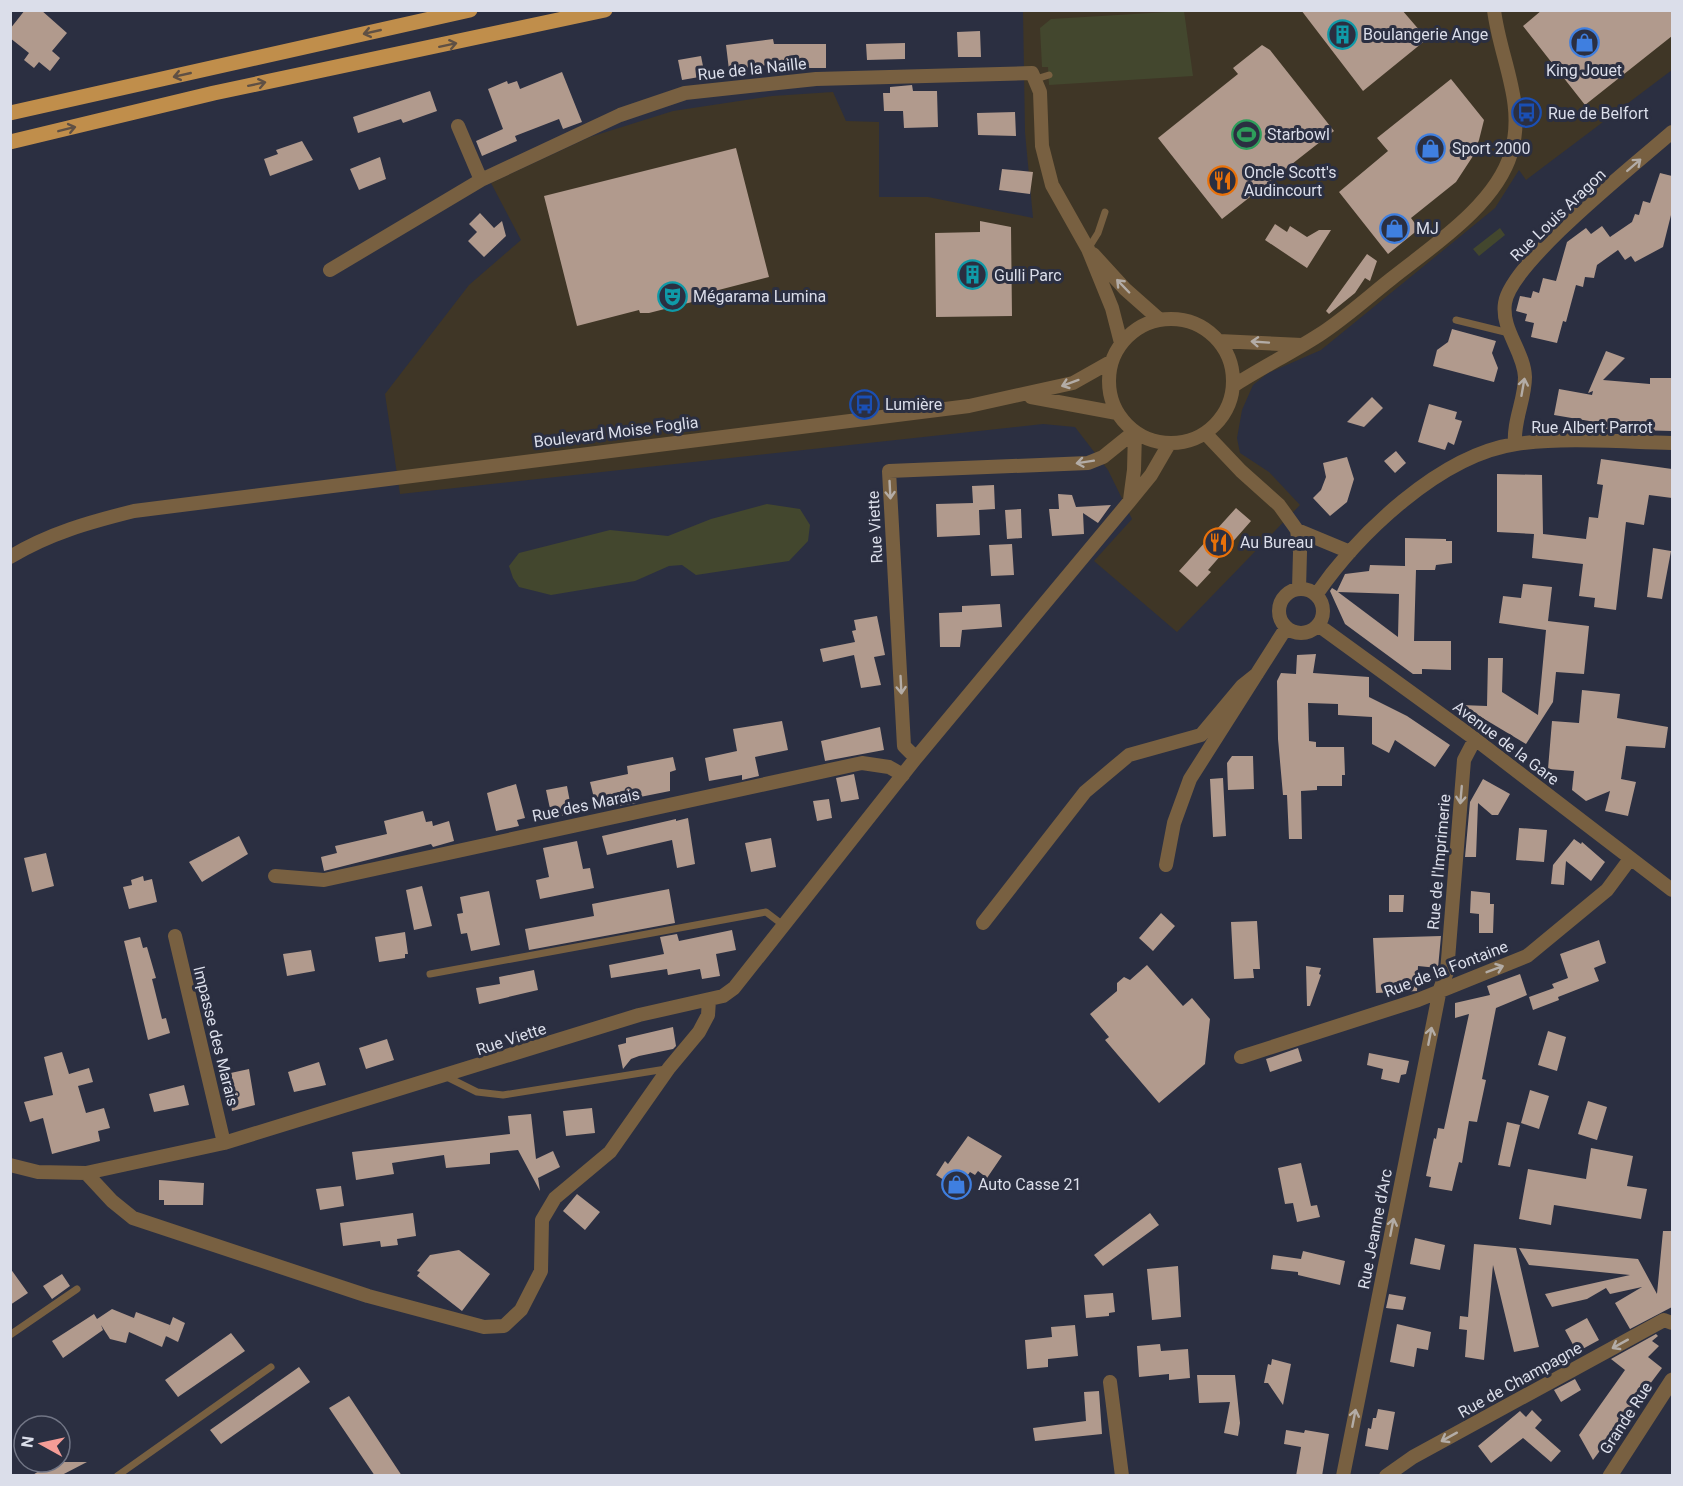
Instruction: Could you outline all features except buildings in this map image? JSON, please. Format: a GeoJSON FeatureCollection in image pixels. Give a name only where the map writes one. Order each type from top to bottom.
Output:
{"type":"FeatureCollection","features":[{"type":"Feature","properties":{"kind":"main road"},"geometry":{"type":"LineString","coordinates":[[10,113],[470,10]]}},
{"type":"Feature","properties":{"kind":"main road"},"geometry":{"type":"LineString","coordinates":[[10,142],[214,93],[605,10]]}},
{"type":"Feature","properties":{"kind":"street"},"geometry":{"type":"LineString","coordinates":[[1233,386],[1335,324],[1446,234],[1479,204],[1498,181],[1511,153],[1516,119],[1514,89],[1494,13]]}},
{"type":"Feature","properties":{"kind":"street","name":"Rue de la Naille"},"geometry":{"type":"LineString","coordinates":[[330,270],[481,180],[620,115],[685,93],[816,79],[1032,73],[1042,77],[1040,92],[1042,146],[1052,185],[1088,249]]}},
{"type":"Feature","properties":{"kind":"street"},"geometry":{"type":"LineString","coordinates":[[458,126],[481,180]]}},
{"type":"Feature","properties":{"kind":"street","name":"Rue Louis Aragon"},"geometry":{"type":"LineString","coordinates":[[1515,444],[1514,429],[1525,380],[1523,365],[1509,333],[1505,306],[1509,288],[1526,267],[1588,205],[1672,132]]}},
{"type":"Feature","properties":{"kind":"street"},"geometry":{"type":"LineString","coordinates":[[1088,249],[1125,289],[1160,320]]}},
{"type":"Feature","properties":{"kind":"street"},"geometry":{"type":"LineString","coordinates":[[1088,249],[1112,308],[1121,343]]}},
{"type":"Feature","properties":{"kind":"street"},"geometry":{"type":"LineString","coordinates":[[1176,319],[1192,322],[1219,341],[1229,359],[1233,386],[1230,400],[1220,419],[1205,433],[1188,441],[1169,444],[1151,441],[1134,432],[1117,412],[1110,396],[1108,378],[1112,361],[1121,343],[1145,324],[1176,319]]}},
{"type":"Feature","properties":{"kind":"street"},"geometry":{"type":"LineString","coordinates":[[1219,341],[1302,345]]}},
{"type":"Feature","properties":{"kind":"street","name":"Boulevard Moise Foglia"},"geometry":{"type":"LineString","coordinates":[[10,556],[38,540],[79,524],[134,511],[969,406],[1073,384],[1112,361]]}},
{"type":"Feature","properties":{"kind":"street","name":"Boulevard Moise Foglia"},"geometry":{"type":"LineString","coordinates":[[1023,396],[1117,412]]}},
{"type":"Feature","properties":{"kind":"street"},"geometry":{"type":"LineString","coordinates":[[1129,502],[1134,470],[1134,432]]}},
{"type":"Feature","properties":{"kind":"street","name":"Rue Viette"},"geometry":{"type":"LineString","coordinates":[[916,758],[904,746],[889,471],[1088,463],[1103,457],[1134,432]]}},
{"type":"Feature","properties":{"kind":"street"},"geometry":{"type":"LineString","coordinates":[[1205,433],[1241,471],[1279,505],[1297,530],[1300,552],[1299,589]]}},
{"type":"Feature","properties":{"kind":"street","name":"Rue Albert Parrot"},"geometry":{"type":"LineString","coordinates":[[1316,595],[1337,564],[1418,488],[1455,464],[1515,444],[1556,441],[1672,443]]}},
{"type":"Feature","properties":{"kind":"street","name":"Rue Viette"},"geometry":{"type":"LineString","coordinates":[[10,1165],[38,1172],[86,1173],[224,1143],[447,1077],[639,1015],[723,996],[734,988],[916,758],[1151,475],[1169,444]]}},
{"type":"Feature","properties":{"kind":"street"},"geometry":{"type":"LineString","coordinates":[[1297,530],[1350,552]]}},
{"type":"Feature","properties":{"kind":"street"},"geometry":{"type":"LineString","coordinates":[[1299,589],[1316,595],[1322,606],[1318,625],[1306,633],[1286,628],[1281,622],[1279,608],[1286,595],[1299,589]]}},
{"type":"Feature","properties":{"kind":"street","name":"Avenue de la Gare"},"geometry":{"type":"LineString","coordinates":[[1318,625],[1475,739],[1672,890]]}},
{"type":"Feature","properties":{"kind":"street"},"geometry":{"type":"LineString","coordinates":[[1166,865],[1174,823],[1190,779],[1286,628]]}},
{"type":"Feature","properties":{"kind":"street"},"geometry":{"type":"LineString","coordinates":[[983,923],[1085,792],[1129,755],[1201,735],[1242,686],[1257,674]]}},
{"type":"Feature","properties":{"kind":"street","name":"Rue de l'Imprimerie"},"geometry":{"type":"LineString","coordinates":[[1440,989],[1447,972],[1464,760],[1475,739]]}},
{"type":"Feature","properties":{"kind":"street","name":"Rue des Marais"},"geometry":{"type":"LineString","coordinates":[[275,876],[324,880],[862,763],[889,767],[903,775]]}},
{"type":"Feature","properties":{"kind":"street","name":"Rue de la Fontaine"},"geometry":{"type":"LineString","coordinates":[[1241,1058],[1418,1000],[1440,989],[1527,956],[1607,890],[1630,859]]}},
{"type":"Feature","properties":{"kind":"street","name":"Impasse des Marais"},"geometry":{"type":"LineString","coordinates":[[175,936],[224,1143]]}},
{"type":"Feature","properties":{"kind":"street","name":"Rue Jeanne d'Arc"},"geometry":{"type":"LineString","coordinates":[[1343,1476],[1440,989]]}},
{"type":"Feature","properties":{"kind":"street"},"geometry":{"type":"LineString","coordinates":[[86,1173],[112,1201],[133,1218],[368,1296],[484,1328],[504,1326],[520,1310],[541,1271],[542,1220],[555,1198],[610,1152],[669,1068],[699,1032],[708,1016],[709,1000]]}},
{"type":"Feature","properties":{"kind":"street","name":"Rue de Champagne"},"geometry":{"type":"LineString","coordinates":[[1386,1476],[1413,1457],[1664,1320],[1672,1323]]}},
{"type":"Feature","properties":{"kind":"street","name":"Grande Rue"},"geometry":{"type":"LineString","coordinates":[[1610,1476],[1672,1380]]}},
{"type":"Feature","properties":{"kind":"street"},"geometry":{"type":"LineString","coordinates":[[1110,1382],[1122,1476]]}},
{"type":"Feature","properties":{"kind":"lane"},"geometry":{"type":"LineString","coordinates":[[1088,249],[1098,233],[1106,212]]}},
{"type":"Feature","properties":{"kind":"lane"},"geometry":{"type":"LineString","coordinates":[[1456,320],[1509,333]]}},
{"type":"Feature","properties":{"kind":"lane"},"geometry":{"type":"LineString","coordinates":[[430,974],[766,912],[783,925]]}},
{"type":"Feature","properties":{"kind":"lane"},"geometry":{"type":"LineString","coordinates":[[447,1077],[477,1092],[503,1095],[669,1068]]}},
{"type":"Feature","properties":{"kind":"lane"},"geometry":{"type":"LineString","coordinates":[[10,1335],[77,1289]]}},
{"type":"Feature","properties":{"kind":"lane"},"geometry":{"type":"LineString","coordinates":[[117,1476],[271,1367]]}},
{"type":"Feature","properties":{"kind":"shaded area"},"geometry":{"type":"Polygon","coordinates":[[[1023,11],[1672,11],[1672,70],[1526,180],[1519,170],[1495,208],[1321,350],[1268,373],[1253,385],[1242,410],[1237,438],[1240,453],[1269,472],[1300,505],[1177,632],[1094,561],[1132,519],[1108,470],[1075,427],[1043,424],[400,494],[385,394],[469,285],[521,240],[491,183],[590,137],[673,111],[772,96],[833,92],[846,121],[879,122],[879,197],[928,197],[1033,218],[1025,132],[1023,11]]]}},
{"type":"Feature","properties":{"kind":"green space"},"geometry":{"type":"Polygon","coordinates":[[[1184,11],[1193,76],[1049,85],[1048,67],[1042,67],[1040,28],[1051,19],[1184,11]]]}},
{"type":"Feature","properties":{"kind":"green space"},"geometry":{"type":"Polygon","coordinates":[[[1500,228],[1505,235],[1479,256],[1473,249],[1500,228]]]}},
{"type":"Feature","properties":{"kind":"green space"},"geometry":{"type":"Polygon","coordinates":[[[767,504],[800,509],[810,525],[808,541],[789,561],[696,575],[682,565],[669,566],[635,581],[551,595],[519,587],[509,566],[519,553],[610,530],[668,536],[711,519],[767,504]]]}},
{"type":"Feature","properties":{"kind":"place","name":"Boulangerie Ange"},"geometry":{"type":"Point","coordinates":[1342,34]}},
{"type":"Feature","properties":{"kind":"place","name":"King Jouet"},"geometry":{"type":"Point","coordinates":[1584,42]}},
{"type":"Feature","properties":{"kind":"place","name":"Rue de Belfort"},"geometry":{"type":"Point","coordinates":[1527,113]}},
{"type":"Feature","properties":{"kind":"place","name":"Starbowl"},"geometry":{"type":"Point","coordinates":[1246,134]}},
{"type":"Feature","properties":{"kind":"place","name":"Sport 2000"},"geometry":{"type":"Point","coordinates":[1431,148]}},
{"type":"Feature","properties":{"kind":"place","name":"Oncle Scott's Audincourt"},"geometry":{"type":"Point","coordinates":[1223,181]}},
{"type":"Feature","properties":{"kind":"place","name":"MJ"},"geometry":{"type":"Point","coordinates":[1395,228]}},
{"type":"Feature","properties":{"kind":"place","name":"Gulli Parc"},"geometry":{"type":"Point","coordinates":[973,275]}},
{"type":"Feature","properties":{"kind":"place","name":"Mégarama Lumina"},"geometry":{"type":"Point","coordinates":[672,296]}},
{"type":"Feature","properties":{"kind":"place","name":"Lumière"},"geometry":{"type":"Point","coordinates":[864,404]}},
{"type":"Feature","properties":{"kind":"place","name":"Au Bureau"},"geometry":{"type":"Point","coordinates":[1219,542]}},
{"type":"Feature","properties":{"kind":"place","name":"Auto Casse 21"},"geometry":{"type":"Point","coordinates":[957,1184]}}]}
